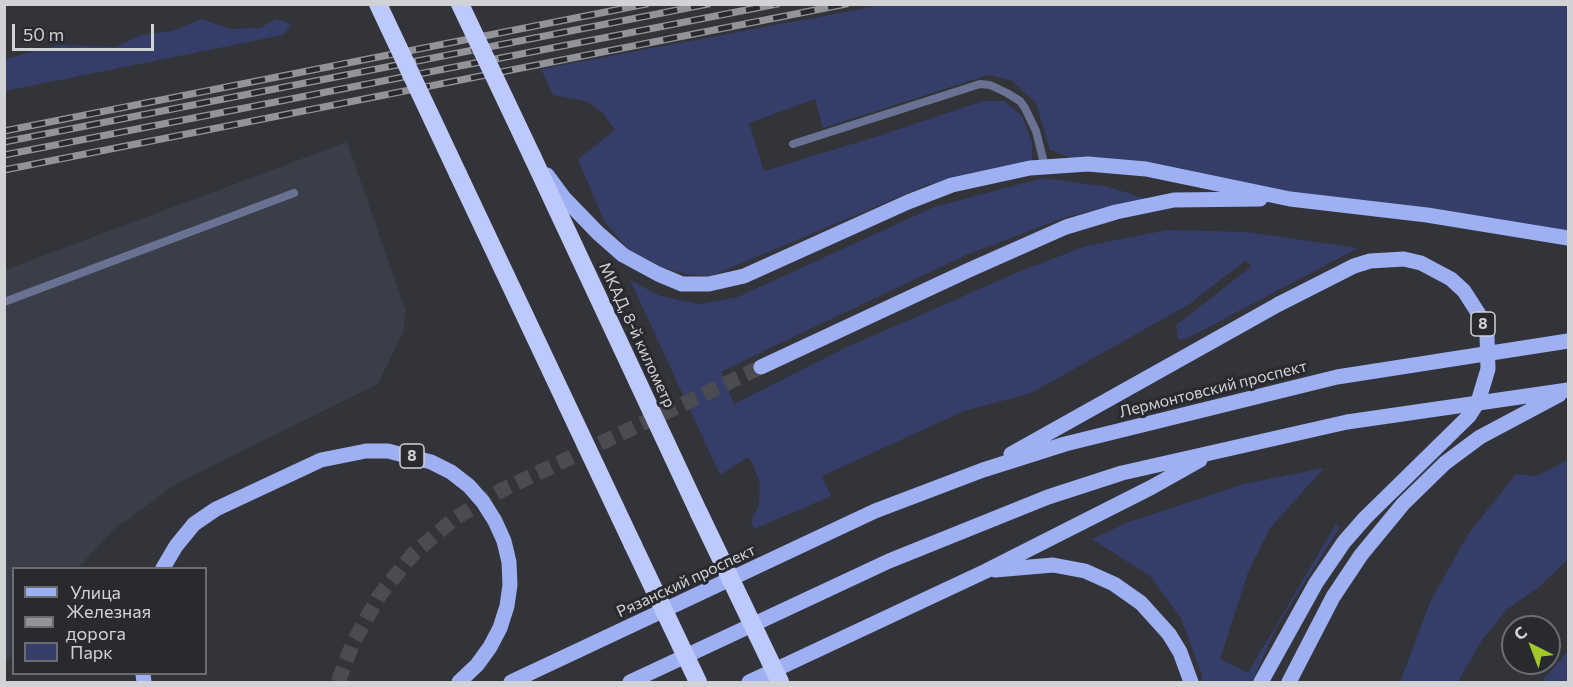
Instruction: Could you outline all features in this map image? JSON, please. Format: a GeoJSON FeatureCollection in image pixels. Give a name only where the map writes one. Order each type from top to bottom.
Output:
{"type":"FeatureCollection","features":[{"type":"Feature","properties":{"kind":"highway"},"geometry":{"type":"LineString","coordinates":[[378,4],[698,682]]}},
{"type":"Feature","properties":{"kind":"highway","name":"МКАД, 8-й километр"},"geometry":{"type":"LineString","coordinates":[[460,4],[780,682]]}},
{"type":"Feature","properties":{"kind":"main road"},"geometry":{"type":"LineString","coordinates":[[532,156],[564,198],[597,233],[623,255],[682,284],[709,284],[744,276],[908,202],[952,185],[1021,170],[1088,164],[1146,169],[1290,199],[1427,215],[1569,238]]}},
{"type":"Feature","properties":{"kind":"main road"},"geometry":{"type":"LineString","coordinates":[[761,368],[1066,227],[1116,212],[1174,200],[1290,199]]}},
{"type":"Feature","properties":{"kind":"main road","name":"8"},"geometry":{"type":"LineString","coordinates":[[983,470],[1279,304],[1354,266],[1370,261],[1404,259],[1429,266],[1451,279],[1464,291],[1482,319],[1487,336],[1488,369],[1478,402],[1469,416],[1365,518],[1344,542],[1316,583],[1261,682]]}},
{"type":"Feature","properties":{"kind":"main road","name":"Лермонтовский проспект"},"geometry":{"type":"LineString","coordinates":[[875,511],[983,470],[1065,444],[1337,377],[1569,341]]}},
{"type":"Feature","properties":{"kind":"main road"},"geometry":{"type":"LineString","coordinates":[[630,682],[888,561],[1048,497],[1122,473],[1347,422],[1569,390]]}},
{"type":"Feature","properties":{"kind":"main road"},"geometry":{"type":"LineString","coordinates":[[1288,682],[1333,597],[1361,555],[1403,504],[1445,463],[1480,437],[1569,390]]}},
{"type":"Feature","properties":{"kind":"main road","name":"8"},"geometry":{"type":"LineString","coordinates":[[164,567],[176,546],[194,524],[216,509],[321,460],[366,451],[388,451],[431,462],[451,472],[469,486],[483,502],[504,541],[508,562],[510,585],[507,606],[500,628],[483,656],[459,682]]}},
{"type":"Feature","properties":{"kind":"main road"},"geometry":{"type":"LineString","coordinates":[[748,682],[986,571],[1152,487],[1215,451]]}},
{"type":"Feature","properties":{"kind":"main road","name":"Рязанский проспект"},"geometry":{"type":"LineString","coordinates":[[511,682],[875,511]]}},
{"type":"Feature","properties":{"kind":"main road"},"geometry":{"type":"LineString","coordinates":[[986,571],[1053,565],[1085,571],[1114,584],[1141,603],[1169,634],[1180,652],[1191,682]]}},
{"type":"Feature","properties":{"kind":"lane"},"geometry":{"type":"LineString","coordinates":[[793,144],[980,84],[990,85],[1020,101],[1036,131],[1045,167]]}},
{"type":"Feature","properties":{"kind":"lane"},"geometry":{"type":"LineString","coordinates":[[4,302],[294,193]]}},
{"type":"Feature","properties":{"kind":"shaded area"},"geometry":{"type":"Polygon","coordinates":[[[347,142],[406,312],[403,332],[378,384],[176,484],[113,530],[79,567],[12,567],[12,654],[5,665],[5,270],[347,142]]]}},
{"type":"Feature","properties":{"kind":"green space"},"geometry":{"type":"Polygon","coordinates":[[[882,5],[1568,5],[1568,234],[1293,195],[1072,158],[1050,150],[1036,103],[1011,80],[988,75],[823,128],[815,99],[749,123],[764,171],[983,101],[1004,101],[1022,116],[1032,143],[1032,161],[927,185],[711,276],[686,274],[661,267],[628,249],[604,221],[578,159],[615,130],[602,112],[585,101],[553,95],[541,69],[882,5]]]}},
{"type":"Feature","properties":{"kind":"green space"},"geometry":{"type":"Polygon","coordinates":[[[201,19],[230,29],[260,28],[276,19],[292,24],[283,35],[5,91],[5,59],[60,45],[116,47],[141,35],[173,31],[201,19]]]}},
{"type":"Feature","properties":{"kind":"green space"},"geometry":{"type":"Polygon","coordinates":[[[1043,178],[1108,187],[1150,200],[1106,207],[1063,218],[966,255],[721,372],[734,404],[845,348],[1021,271],[1086,246],[1168,230],[1246,232],[1358,248],[1186,339],[1178,339],[1176,325],[1251,267],[1246,260],[1188,305],[1031,393],[964,411],[822,476],[831,496],[754,529],[751,521],[759,505],[760,484],[753,464],[748,457],[720,475],[630,280],[660,296],[699,304],[738,297],[934,207],[1043,178]]]}},
{"type":"Feature","properties":{"kind":"green space"},"geometry":{"type":"Polygon","coordinates":[[[1568,460],[1568,559],[1539,587],[1501,615],[1482,640],[1458,682],[1400,682],[1431,600],[1469,533],[1516,474],[1536,476],[1568,460]]]}},
{"type":"Feature","properties":{"kind":"green space"},"geometry":{"type":"Polygon","coordinates":[[[1324,468],[1270,528],[1248,572],[1220,659],[1248,673],[1336,524],[1340,527],[1277,626],[1252,682],[1202,682],[1202,675],[1181,618],[1150,576],[1092,539],[1129,522],[1244,484],[1324,468]]]}},
{"type":"Feature","properties":{"kind":"green space"},"geometry":{"type":"Polygon","coordinates":[[[1568,651],[1568,682],[1541,682],[1547,675],[1561,675],[1561,659],[1568,651]]]}},
{"type":"Feature","properties":{"kind":"tunnel"},"geometry":{"type":"LineString","coordinates":[[338,682],[353,643],[379,596],[413,554],[454,519],[500,491],[761,367]]}},
{"type":"Feature","properties":{"kind":"railway"},"geometry":{"type":"LineString","coordinates":[[4,131],[646,4]]}},
{"type":"Feature","properties":{"kind":"railway"},"geometry":{"type":"LineString","coordinates":[[4,142],[708,4]]}},
{"type":"Feature","properties":{"kind":"railway"},"geometry":{"type":"LineString","coordinates":[[4,155],[777,4]]}},
{"type":"Feature","properties":{"kind":"railway"},"geometry":{"type":"LineString","coordinates":[[4,170],[846,4]]}}]}
